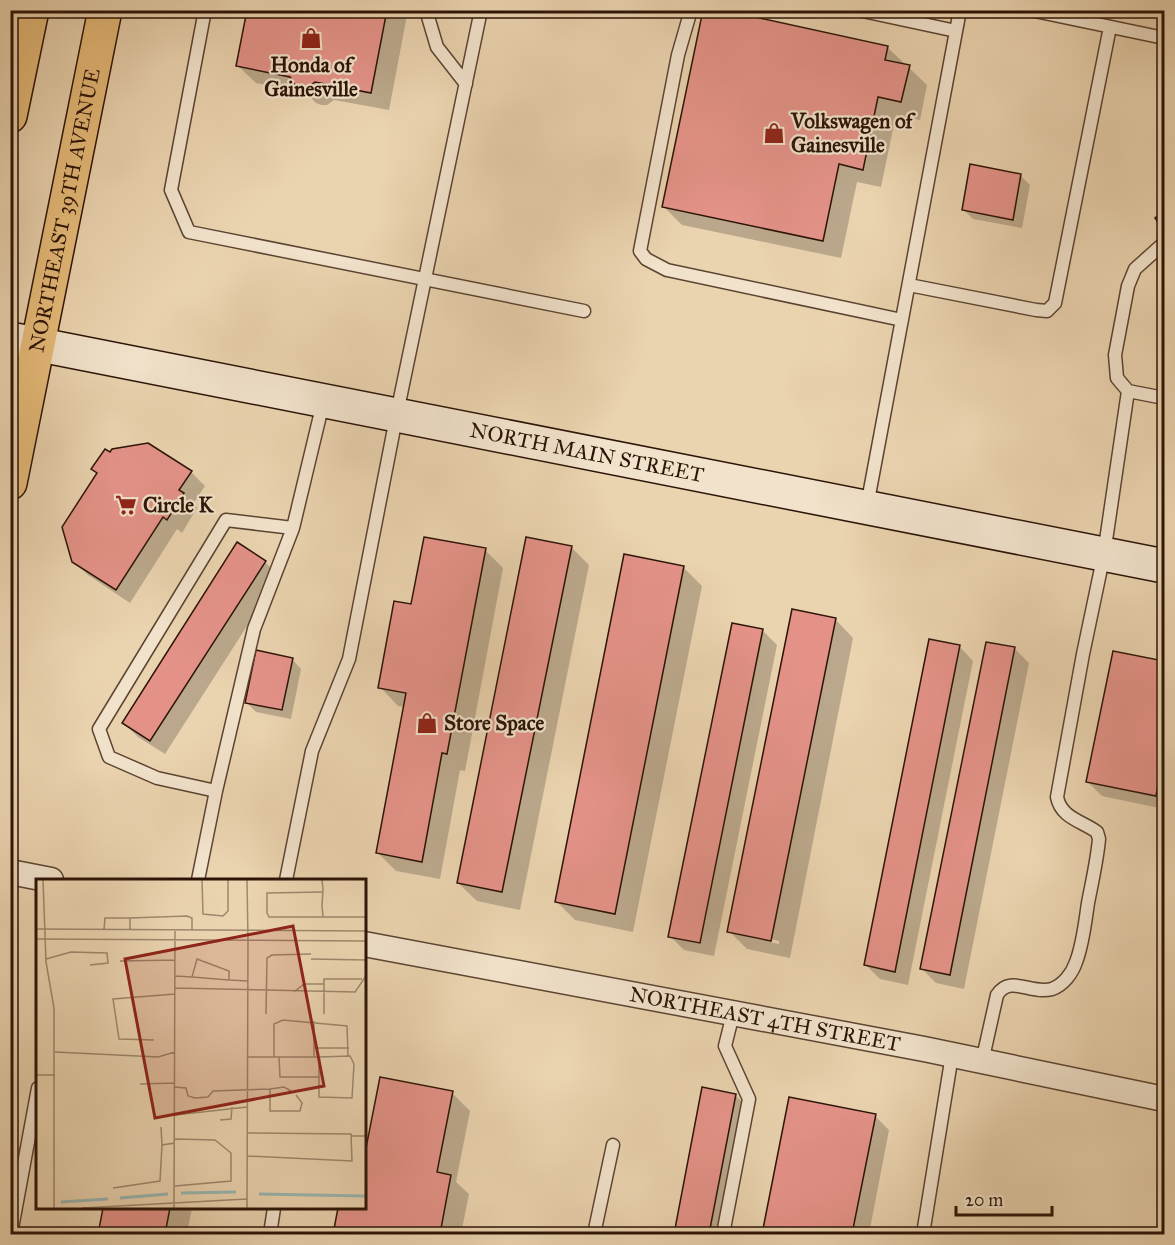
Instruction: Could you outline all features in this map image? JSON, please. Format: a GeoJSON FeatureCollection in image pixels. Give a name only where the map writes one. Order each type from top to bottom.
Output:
{"type":"FeatureCollection","features":[{"type":"Feature","properties":{"kind":"main road"},"geometry":{"type":"LineString","coordinates":[[10,116],[32,10]]}},
{"type":"Feature","properties":{"kind":"main road","name":"NORTHEAST 39TH AVENUE"},"geometry":{"type":"LineString","coordinates":[[10,483],[25,341],[105,10]]}},
{"type":"Feature","properties":{"kind":"main road","name":"NORTH MAIN STREET"},"geometry":{"type":"LineString","coordinates":[[25,341],[1164,566]]}},
{"type":"Feature","properties":{"kind":"street"},"geometry":{"type":"LineString","coordinates":[[10,872],[46,879]]}},
{"type":"Feature","properties":{"kind":"street","name":"NORTHEAST 4TH STREET"},"geometry":{"type":"LineString","coordinates":[[366,944],[952,1055],[1164,1099]]}},
{"type":"Feature","properties":{"kind":"lane"},"geometry":{"type":"LineString","coordinates":[[205,10],[171,190],[189,232],[584,310]]}},
{"type":"Feature","properties":{"kind":"lane"},"geometry":{"type":"LineString","coordinates":[[426,10],[437,47],[466,84]]}},
{"type":"Feature","properties":{"kind":"lane"},"geometry":{"type":"LineString","coordinates":[[285,879],[312,751],[349,659],[397,413],[481,10]]}},
{"type":"Feature","properties":{"kind":"lane"},"geometry":{"type":"LineString","coordinates":[[691,10],[678,55],[640,251],[646,259],[667,270],[902,320]]}},
{"type":"Feature","properties":{"kind":"lane"},"geometry":{"type":"LineString","coordinates":[[858,10],[895,14],[956,31]]}},
{"type":"Feature","properties":{"kind":"lane"},"geometry":{"type":"LineString","coordinates":[[867,507],[960,10]]}},
{"type":"Feature","properties":{"kind":"lane"},"geometry":{"type":"LineString","coordinates":[[1030,10],[1164,38]]}},
{"type":"Feature","properties":{"kind":"lane"},"geometry":{"type":"LineString","coordinates":[[909,285],[1036,310],[1047,311],[1055,303],[1110,27]]}},
{"type":"Feature","properties":{"kind":"lane"},"geometry":{"type":"LineString","coordinates":[[1164,243],[1135,269],[1128,286],[1115,355],[1118,378],[1128,391],[1164,398]]}},
{"type":"Feature","properties":{"kind":"lane"},"geometry":{"type":"LineString","coordinates":[[982,1062],[992,1013],[1000,989],[1004,985],[1012,985],[1044,991],[1063,983],[1076,963],[1082,939],[1099,839],[1097,832],[1068,815],[1061,808],[1057,797],[1104,554],[1128,391]]}},
{"type":"Feature","properties":{"kind":"lane"},"geometry":{"type":"LineString","coordinates":[[198,879],[254,629],[293,528],[324,399]]}},
{"type":"Feature","properties":{"kind":"lane"},"geometry":{"type":"LineString","coordinates":[[216,791],[157,778],[109,757],[99,729],[226,520],[293,528]]}},
{"type":"Feature","properties":{"kind":"lane"},"geometry":{"type":"LineString","coordinates":[[723,1234],[749,1099],[725,1046],[734,1014]]}},
{"type":"Feature","properties":{"kind":"lane"},"geometry":{"type":"LineString","coordinates":[[923,1234],[952,1055]]}},
{"type":"Feature","properties":{"kind":"lane"},"geometry":{"type":"LineString","coordinates":[[11,1234],[36,1099]]}},
{"type":"Feature","properties":{"kind":"lane"},"geometry":{"type":"LineString","coordinates":[[594,1234],[613,1145]]}},
{"type":"Feature","properties":{"kind":"lane"},"geometry":{"type":"LineString","coordinates":[[270,1234],[274,1209]]}},
{"type":"Feature","properties":{"kind":"building","name":"Honda of Gainesville"},"geometry":{"type":"Polygon","coordinates":[[[247,10],[387,10],[371,93],[315,82],[308,87],[301,87],[295,85],[290,77],[236,66],[247,10]]]}},
{"type":"Feature","properties":{"kind":"building","name":"Volkswagen of Gainesville"},"geometry":{"type":"Polygon","coordinates":[[[703,10],[723,10],[888,46],[885,60],[910,65],[901,102],[878,97],[863,170],[839,164],[823,241],[662,207],[703,10]]]}},
{"type":"Feature","properties":{"kind":"building"},"geometry":{"type":"Polygon","coordinates":[[[970,164],[1021,174],[1013,220],[962,210],[970,164]]]}},
{"type":"Feature","properties":{"kind":"building"},"geometry":{"type":"Polygon","coordinates":[[[1164,211],[1164,232],[1155,218],[1164,211]]]}},
{"type":"Feature","properties":{"kind":"building","name":"Circle K"},"geometry":{"type":"Polygon","coordinates":[[[148,443],[192,471],[179,490],[184,493],[167,520],[163,517],[116,590],[72,562],[62,527],[97,473],[91,469],[105,449],[110,452],[112,449],[148,443]]]}},
{"type":"Feature","properties":{"kind":"building","name":"Store Space"},"geometry":{"type":"Polygon","coordinates":[[[424,537],[486,548],[447,754],[442,753],[422,862],[376,853],[406,693],[378,688],[394,601],[411,604],[424,537]]]}},
{"type":"Feature","properties":{"kind":"building"},"geometry":{"type":"Polygon","coordinates":[[[526,537],[572,546],[502,892],[457,883],[526,537]]]}},
{"type":"Feature","properties":{"kind":"building"},"geometry":{"type":"Polygon","coordinates":[[[237,542],[266,561],[150,741],[122,723],[237,542]]]}},
{"type":"Feature","properties":{"kind":"building"},"geometry":{"type":"Polygon","coordinates":[[[624,554],[684,566],[615,914],[555,902],[624,554]]]}},
{"type":"Feature","properties":{"kind":"building"},"geometry":{"type":"Polygon","coordinates":[[[792,609],[836,618],[771,941],[727,932],[792,609]]]}},
{"type":"Feature","properties":{"kind":"building"},"geometry":{"type":"Polygon","coordinates":[[[732,623],[763,629],[700,943],[668,937],[732,623]]]}},
{"type":"Feature","properties":{"kind":"building"},"geometry":{"type":"Polygon","coordinates":[[[929,639],[960,645],[895,972],[864,965],[929,639]]]}},
{"type":"Feature","properties":{"kind":"building"},"geometry":{"type":"Polygon","coordinates":[[[986,642],[1015,647],[950,975],[920,969],[986,642]]]}},
{"type":"Feature","properties":{"kind":"building"},"geometry":{"type":"Polygon","coordinates":[[[256,650],[293,658],[282,710],[245,703],[256,650]]]}},
{"type":"Feature","properties":{"kind":"building"},"geometry":{"type":"Polygon","coordinates":[[[1113,651],[1164,661],[1164,751],[1156,796],[1086,782],[1113,651]]]}},
{"type":"Feature","properties":{"kind":"building"},"geometry":{"type":"Polygon","coordinates":[[[380,1077],[453,1091],[437,1172],[451,1175],[440,1234],[333,1234],[338,1209],[366,1209],[366,1148],[380,1077]]]}},
{"type":"Feature","properties":{"kind":"building"},"geometry":{"type":"Polygon","coordinates":[[[702,1087],[736,1094],[709,1234],[674,1234],[702,1087]]]}},
{"type":"Feature","properties":{"kind":"building"},"geometry":{"type":"Polygon","coordinates":[[[789,1097],[876,1114],[852,1234],[762,1234],[789,1097]]]}},
{"type":"Feature","properties":{"kind":"building"},"geometry":{"type":"Polygon","coordinates":[[[103,1209],[170,1209],[165,1234],[98,1234],[103,1209]]]}},
{"type":"Feature","properties":{"kind":"building"},"geometry":{"type":"Polygon","coordinates":[[[69,1230],[92,1234],[69,1234],[69,1230]]]}},
{"type":"Feature","properties":{"kind":"place","name":"Honda of Gainesville"},"geometry":{"type":"Point","coordinates":[311,38]}},
{"type":"Feature","properties":{"kind":"place","name":"Volkswagen of Gainesville"},"geometry":{"type":"Point","coordinates":[774,133]}},
{"type":"Feature","properties":{"kind":"place","name":"Circle K"},"geometry":{"type":"Point","coordinates":[126,505]}},
{"type":"Feature","properties":{"kind":"place","name":"Store Space"},"geometry":{"type":"Point","coordinates":[427,723]}}]}
